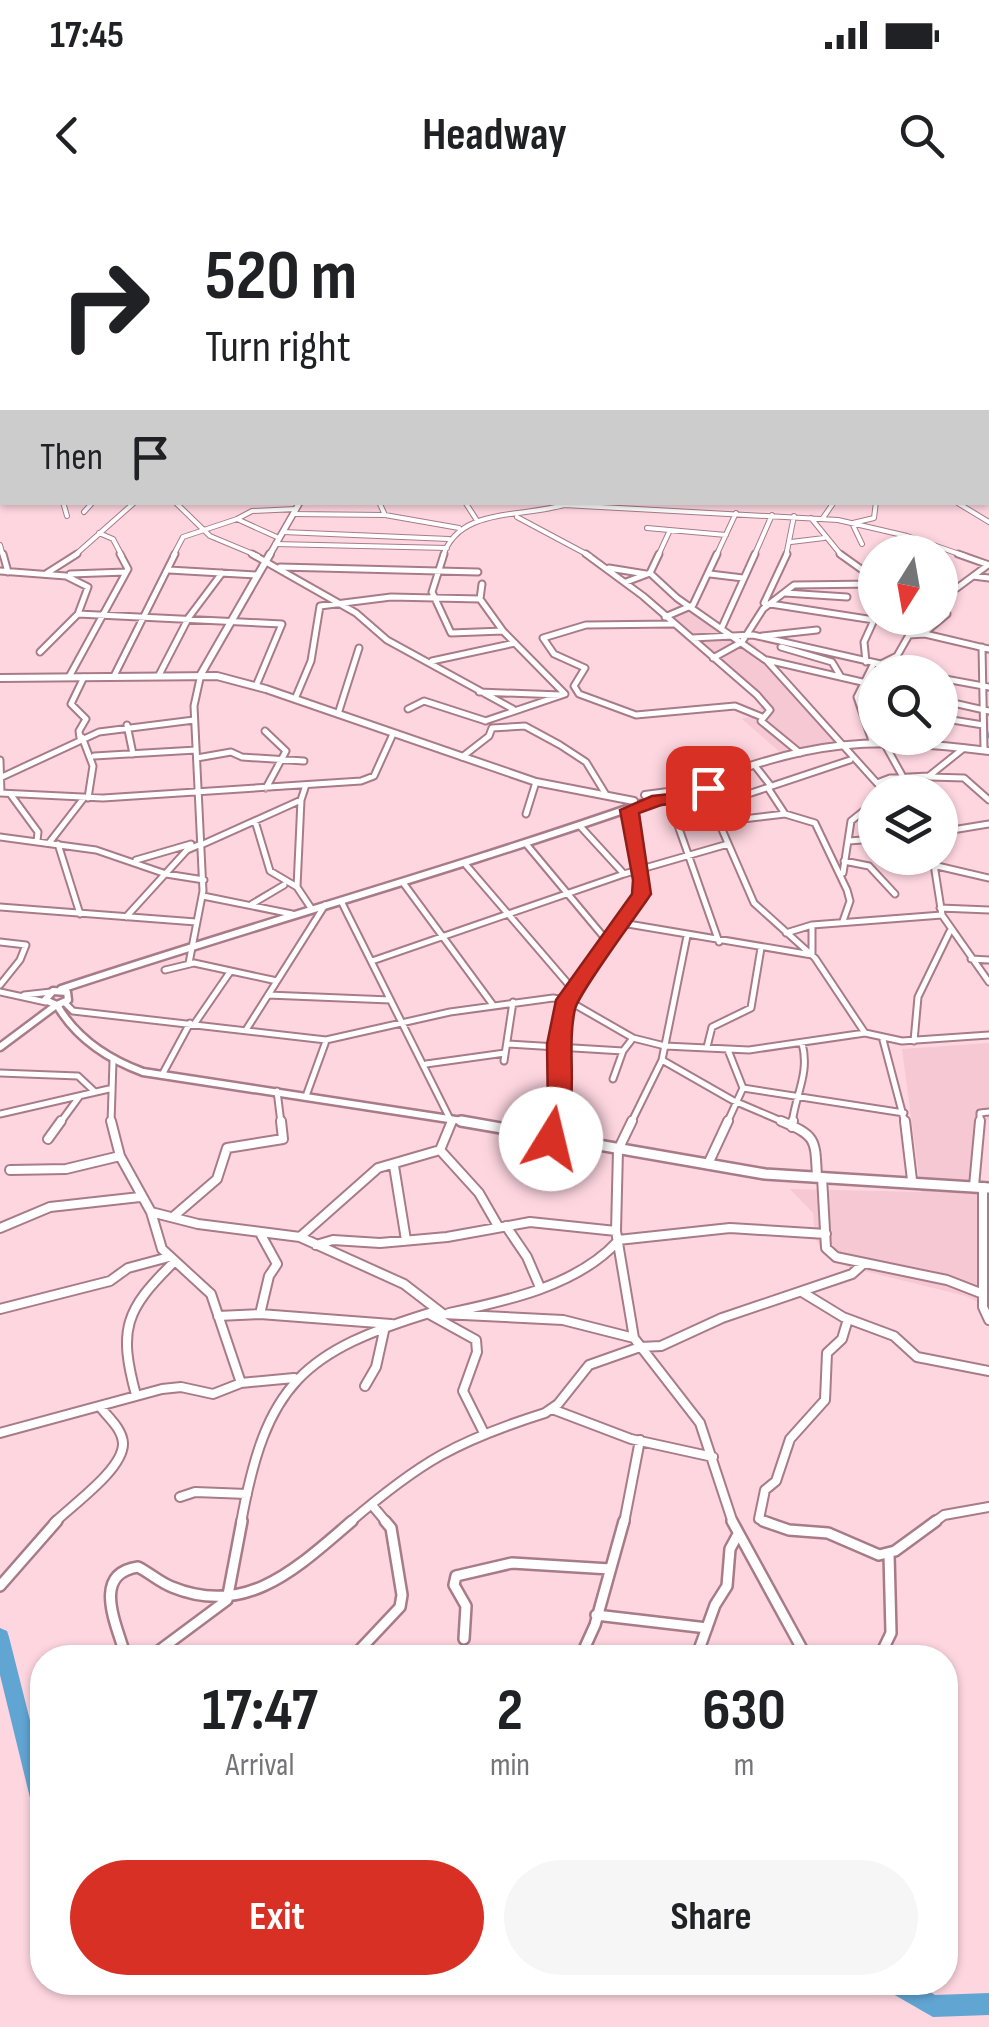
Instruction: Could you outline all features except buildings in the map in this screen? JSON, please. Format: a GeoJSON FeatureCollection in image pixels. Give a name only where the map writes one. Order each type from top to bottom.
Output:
{"type":"FeatureCollection","features":[{"type":"Feature","properties":{"kind":"main road"},"geometry":{"type":"LineString","coordinates":[[201,674],[296,509]]}},
{"type":"Feature","properties":{"kind":"main road"},"geometry":{"type":"LineString","coordinates":[[0,678],[201,674],[256,686],[536,782],[641,800],[695,791],[721,778],[800,753],[858,742]]}},
{"type":"Feature","properties":{"kind":"main road"},"geometry":{"type":"LineString","coordinates":[[958,747],[986,750]]}},
{"type":"Feature","properties":{"kind":"main road"},"geometry":{"type":"LineString","coordinates":[[641,800],[695,791],[708,793],[721,778]]}},
{"type":"Feature","properties":{"kind":"street"},"geometry":{"type":"LineString","coordinates":[[934,200],[946,200]]}},
{"type":"Feature","properties":{"kind":"street"},"geometry":{"type":"LineString","coordinates":[[63,505],[68,516]]}},
{"type":"Feature","properties":{"kind":"street"},"geometry":{"type":"LineString","coordinates":[[84,512],[91,505]]}},
{"type":"Feature","properties":{"kind":"street"},"geometry":{"type":"LineString","coordinates":[[46,574],[72,558],[132,505]]}},
{"type":"Feature","properties":{"kind":"street"},"geometry":{"type":"LineString","coordinates":[[178,505],[200,530],[266,560],[340,603],[381,636],[513,709]]}},
{"type":"Feature","properties":{"kind":"street"},"geometry":{"type":"LineString","coordinates":[[380,505],[385,515]]}},
{"type":"Feature","properties":{"kind":"street"},"geometry":{"type":"LineString","coordinates":[[467,505],[476,519]]}},
{"type":"Feature","properties":{"kind":"street"},"geometry":{"type":"LineString","coordinates":[[702,505],[703,511]]}},
{"type":"Feature","properties":{"kind":"street"},"geometry":{"type":"LineString","coordinates":[[748,505],[748,514]]}},
{"type":"Feature","properties":{"kind":"street"},"geometry":{"type":"LineString","coordinates":[[823,518],[832,505]]}},
{"type":"Feature","properties":{"kind":"street"},"geometry":{"type":"LineString","coordinates":[[852,524],[874,518],[876,505]]}},
{"type":"Feature","properties":{"kind":"street"},"geometry":{"type":"LineString","coordinates":[[961,505],[989,522]]}},
{"type":"Feature","properties":{"kind":"street"},"geometry":{"type":"LineString","coordinates":[[279,538],[448,539],[476,519],[564,506],[703,511],[823,518],[907,536],[988,564]]}},
{"type":"Feature","properties":{"kind":"street"},"geometry":{"type":"LineString","coordinates":[[114,676],[184,537],[200,530],[237,520],[252,510],[296,509],[385,515],[460,528]]}},
{"type":"Feature","properties":{"kind":"street"},"geometry":{"type":"LineString","coordinates":[[665,617],[691,607],[736,513]]}},
{"type":"Feature","properties":{"kind":"street"},"geometry":{"type":"LineString","coordinates":[[723,636],[722,628],[772,515]]}},
{"type":"Feature","properties":{"kind":"street"},"geometry":{"type":"LineString","coordinates":[[515,516],[608,568],[691,638],[768,706],[769,714],[762,717],[734,706],[631,714],[579,694],[574,686],[585,668],[554,654],[544,638],[552,632],[586,627],[674,624]]}},
{"type":"Feature","properties":{"kind":"street"},"geometry":{"type":"LineString","coordinates":[[766,605],[766,595],[781,572],[791,542],[794,516]]}},
{"type":"Feature","properties":{"kind":"street"},"geometry":{"type":"LineString","coordinates":[[810,517],[824,538],[858,569]]}},
{"type":"Feature","properties":{"kind":"street"},"geometry":{"type":"LineString","coordinates":[[237,520],[279,538],[448,548]]}},
{"type":"Feature","properties":{"kind":"street"},"geometry":{"type":"LineString","coordinates":[[852,524],[858,536]]}},
{"type":"Feature","properties":{"kind":"street"},"geometry":{"type":"LineString","coordinates":[[647,528],[726,535]]}},
{"type":"Feature","properties":{"kind":"street"},"geometry":{"type":"LineString","coordinates":[[624,582],[648,574],[670,530]]}},
{"type":"Feature","properties":{"kind":"street"},"geometry":{"type":"LineString","coordinates":[[69,677],[126,572],[127,566],[112,539],[99,534]]}},
{"type":"Feature","properties":{"kind":"street"},"geometry":{"type":"LineString","coordinates":[[791,542],[824,538]]}},
{"type":"Feature","properties":{"kind":"street"},"geometry":{"type":"LineString","coordinates":[[448,539],[432,598],[451,633],[503,631]]}},
{"type":"Feature","properties":{"kind":"street"},"geometry":{"type":"LineString","coordinates":[[2,549],[8,572]]}},
{"type":"Feature","properties":{"kind":"street"},"geometry":{"type":"LineString","coordinates":[[958,587],[988,564]]}},
{"type":"Feature","properties":{"kind":"street"},"geometry":{"type":"LineString","coordinates":[[277,568],[478,572]]}},
{"type":"Feature","properties":{"kind":"street"},"geometry":{"type":"LineString","coordinates":[[608,568],[648,574],[766,660],[866,775]]}},
{"type":"Feature","properties":{"kind":"street"},"geometry":{"type":"LineString","coordinates":[[169,570],[258,575]]}},
{"type":"Feature","properties":{"kind":"street"},"geometry":{"type":"LineString","coordinates":[[0,572],[64,576],[126,572]]}},
{"type":"Feature","properties":{"kind":"street"},"geometry":{"type":"LineString","coordinates":[[159,675],[190,618],[222,572]]}},
{"type":"Feature","properties":{"kind":"street"},"geometry":{"type":"LineString","coordinates":[[710,574],[743,578]]}},
{"type":"Feature","properties":{"kind":"street"},"geometry":{"type":"LineString","coordinates":[[40,652],[78,614],[88,587],[64,576]]}},
{"type":"Feature","properties":{"kind":"street"},"geometry":{"type":"LineString","coordinates":[[972,576],[989,578]]}},
{"type":"Feature","properties":{"kind":"street"},"geometry":{"type":"LineString","coordinates":[[750,635],[766,605],[797,584],[858,582]]}},
{"type":"Feature","properties":{"kind":"street"},"geometry":{"type":"LineString","coordinates":[[482,584],[480,599],[503,631],[555,681],[564,696]]}},
{"type":"Feature","properties":{"kind":"street"},"geometry":{"type":"LineString","coordinates":[[784,592],[847,597]]}},
{"type":"Feature","properties":{"kind":"street"},"geometry":{"type":"LineString","coordinates":[[295,699],[312,660],[320,606],[432,598],[480,599]]}},
{"type":"Feature","properties":{"kind":"street"},"geometry":{"type":"LineString","coordinates":[[766,605],[874,620],[864,642],[865,655]]}},
{"type":"Feature","properties":{"kind":"street"},"geometry":{"type":"LineString","coordinates":[[78,614],[282,624],[256,686]]}},
{"type":"Feature","properties":{"kind":"street"},"geometry":{"type":"LineString","coordinates":[[761,636],[818,630]]}},
{"type":"Feature","properties":{"kind":"street"},"geometry":{"type":"LineString","coordinates":[[750,635],[832,662],[841,677]]}},
{"type":"Feature","properties":{"kind":"street"},"geometry":{"type":"LineString","coordinates":[[712,658],[750,635],[858,660]]}},
{"type":"Feature","properties":{"kind":"street"},"geometry":{"type":"LineString","coordinates":[[897,655],[906,636],[916,635]]}},
{"type":"Feature","properties":{"kind":"street"},"geometry":{"type":"LineString","coordinates":[[929,635],[986,648],[986,750]]}},
{"type":"Feature","properties":{"kind":"street"},"geometry":{"type":"LineString","coordinates":[[691,638],[723,636],[739,640]]}},
{"type":"Feature","properties":{"kind":"street"},"geometry":{"type":"LineString","coordinates":[[431,662],[515,643]]}},
{"type":"Feature","properties":{"kind":"street"},"geometry":{"type":"LineString","coordinates":[[338,714],[359,648]]}},
{"type":"Feature","properties":{"kind":"street"},"geometry":{"type":"LineString","coordinates":[[766,660],[858,682]]}},
{"type":"Feature","properties":{"kind":"street"},"geometry":{"type":"LineString","coordinates":[[189,963],[204,880],[194,720],[195,689],[201,674]]}},
{"type":"Feature","properties":{"kind":"street"},"geometry":{"type":"LineString","coordinates":[[49,842],[86,798],[94,756],[78,731],[86,719],[71,704],[84,677]]}},
{"type":"Feature","properties":{"kind":"street"},"geometry":{"type":"LineString","coordinates":[[958,682],[986,687]]}},
{"type":"Feature","properties":{"kind":"street"},"geometry":{"type":"LineString","coordinates":[[478,692],[564,696]]}},
{"type":"Feature","properties":{"kind":"street"},"geometry":{"type":"LineString","coordinates":[[485,720],[564,696]]}},
{"type":"Feature","properties":{"kind":"street"},"geometry":{"type":"LineString","coordinates":[[408,708],[424,701],[485,720],[492,728]]}},
{"type":"Feature","properties":{"kind":"street"},"geometry":{"type":"LineString","coordinates":[[958,704],[986,711]]}},
{"type":"Feature","properties":{"kind":"street"},"geometry":{"type":"LineString","coordinates":[[762,717],[761,721],[800,753]]}},
{"type":"Feature","properties":{"kind":"street"},"geometry":{"type":"LineString","coordinates":[[2,777],[81,738],[127,724],[194,720]]}},
{"type":"Feature","properties":{"kind":"street"},"geometry":{"type":"LineString","coordinates":[[958,721],[983,725]]}},
{"type":"Feature","properties":{"kind":"street"},"geometry":{"type":"LineString","coordinates":[[127,724],[133,754]]}},
{"type":"Feature","properties":{"kind":"street"},"geometry":{"type":"LineString","coordinates":[[492,728],[524,726],[560,745],[586,762],[607,794]]}},
{"type":"Feature","properties":{"kind":"street"},"geometry":{"type":"LineString","coordinates":[[462,758],[489,736],[492,728]]}},
{"type":"Feature","properties":{"kind":"street"},"geometry":{"type":"LineString","coordinates":[[265,732],[284,746],[285,760],[268,777],[266,788]]}},
{"type":"Feature","properties":{"kind":"street"},"geometry":{"type":"LineString","coordinates":[[0,760],[1,793],[86,798],[196,794],[370,779],[393,734]]}},
{"type":"Feature","properties":{"kind":"street"},"geometry":{"type":"LineString","coordinates":[[929,775],[964,748]]}},
{"type":"Feature","properties":{"kind":"street"},"geometry":{"type":"LineString","coordinates":[[94,756],[196,750]]}},
{"type":"Feature","properties":{"kind":"street"},"geometry":{"type":"LineString","coordinates":[[197,758],[231,752],[304,761]]}},
{"type":"Feature","properties":{"kind":"street"},"geometry":{"type":"LineString","coordinates":[[850,760],[720,804],[728,844],[754,903],[812,955],[865,1034]]}},
{"type":"Feature","properties":{"kind":"street"},"geometry":{"type":"LineString","coordinates":[[756,767],[785,814]]}},
{"type":"Feature","properties":{"kind":"street"},"geometry":{"type":"LineString","coordinates":[[958,778],[964,778],[989,800]]}},
{"type":"Feature","properties":{"kind":"street"},"geometry":{"type":"LineString","coordinates":[[526,814],[536,782]]}},
{"type":"Feature","properties":{"kind":"street"},"geometry":{"type":"LineString","coordinates":[[296,887],[301,800],[306,786]]}},
{"type":"Feature","properties":{"kind":"street"},"geometry":{"type":"LineString","coordinates":[[695,791],[721,822]]}},
{"type":"Feature","properties":{"kind":"street"},"geometry":{"type":"LineString","coordinates":[[708,793],[710,805]]}},
{"type":"Feature","properties":{"kind":"street"},"geometry":{"type":"LineString","coordinates":[[10,794],[38,832],[37,841]]}},
{"type":"Feature","properties":{"kind":"street"},"geometry":{"type":"LineString","coordinates":[[668,798],[719,942]]}},
{"type":"Feature","properties":{"kind":"street"},"geometry":{"type":"LineString","coordinates":[[126,917],[187,850],[301,800]]}},
{"type":"Feature","properties":{"kind":"street"},"geometry":{"type":"LineString","coordinates":[[18,996],[87,982],[191,945],[466,865],[625,811],[641,800]]}},
{"type":"Feature","properties":{"kind":"street"},"geometry":{"type":"LineString","coordinates":[[551,1139],[560,1113],[558,1044],[566,1000],[576,993],[641,894],[641,870],[625,811]]}},
{"type":"Feature","properties":{"kind":"street"},"geometry":{"type":"LineString","coordinates":[[721,822],[785,814],[815,823],[850,901],[842,922]]}},
{"type":"Feature","properties":{"kind":"street"},"geometry":{"type":"LineString","coordinates":[[843,879],[851,821],[858,816]]}},
{"type":"Feature","properties":{"kind":"street"},"geometry":{"type":"LineString","coordinates":[[255,821],[268,871],[296,887],[311,908]]}},
{"type":"Feature","properties":{"kind":"street"},"geometry":{"type":"LineString","coordinates":[[958,829],[989,824]]}},
{"type":"Feature","properties":{"kind":"street"},"geometry":{"type":"LineString","coordinates":[[580,826],[624,874]]}},
{"type":"Feature","properties":{"kind":"street"},"geometry":{"type":"LineString","coordinates":[[0,838],[49,842],[135,860],[166,874],[204,880]]}},
{"type":"Feature","properties":{"kind":"street"},"geometry":{"type":"LineString","coordinates":[[849,841],[858,840]]}},
{"type":"Feature","properties":{"kind":"street"},"geometry":{"type":"LineString","coordinates":[[135,860],[201,843]]}},
{"type":"Feature","properties":{"kind":"street"},"geometry":{"type":"LineString","coordinates":[[58,844],[80,914]]}},
{"type":"Feature","properties":{"kind":"street"},"geometry":{"type":"LineString","coordinates":[[372,961],[624,874],[728,844]]}},
{"type":"Feature","properties":{"kind":"street"},"geometry":{"type":"LineString","coordinates":[[526,845],[608,942]]}},
{"type":"Feature","properties":{"kind":"street"},"geometry":{"type":"LineString","coordinates":[[844,861],[869,866],[895,894]]}},
{"type":"Feature","properties":{"kind":"street"},"geometry":{"type":"LineString","coordinates":[[466,865],[576,993]]}},
{"type":"Feature","properties":{"kind":"street"},"geometry":{"type":"LineString","coordinates":[[958,869],[989,878]]}},
{"type":"Feature","properties":{"kind":"street"},"geometry":{"type":"LineString","coordinates":[[935,875],[941,911],[950,930],[989,982]]}},
{"type":"Feature","properties":{"kind":"street"},"geometry":{"type":"LineString","coordinates":[[251,905],[286,884]]}},
{"type":"Feature","properties":{"kind":"street"},"geometry":{"type":"LineString","coordinates":[[404,884],[493,1005]]}},
{"type":"Feature","properties":{"kind":"street"},"geometry":{"type":"LineString","coordinates":[[202,896],[292,914]]}},
{"type":"Feature","properties":{"kind":"street"},"geometry":{"type":"LineString","coordinates":[[300,1237],[378,1168],[440,1150],[453,1122],[341,901]]}},
{"type":"Feature","properties":{"kind":"street"},"geometry":{"type":"LineString","coordinates":[[246,1030],[325,905]]}},
{"type":"Feature","properties":{"kind":"street"},"geometry":{"type":"LineString","coordinates":[[0,906],[196,922]]}},
{"type":"Feature","properties":{"kind":"street"},"geometry":{"type":"LineString","coordinates":[[786,933],[812,925],[877,923],[941,911],[989,910]]}},
{"type":"Feature","properties":{"kind":"street"},"geometry":{"type":"LineString","coordinates":[[622,923],[812,955]]}},
{"type":"Feature","properties":{"kind":"street"},"geometry":{"type":"LineString","coordinates":[[812,925],[812,955]]}},
{"type":"Feature","properties":{"kind":"street"},"geometry":{"type":"LineString","coordinates":[[914,1041],[911,1028],[917,992],[950,930]]}},
{"type":"Feature","properties":{"kind":"street"},"geometry":{"type":"LineString","coordinates":[[687,936],[662,1060],[618,1150],[617,1235],[634,1338],[700,1423],[737,1536],[800,1645]]}},
{"type":"Feature","properties":{"kind":"street"},"geometry":{"type":"LineString","coordinates":[[0,942],[26,945],[0,989],[18,996],[57,1002],[73,1011],[326,1040],[493,1005],[566,1000],[633,1038],[666,1046],[728,1049],[865,1034],[883,1040],[914,1041],[989,1035]]}},
{"type":"Feature","properties":{"kind":"street"},"geometry":{"type":"LineString","coordinates":[[707,1048],[712,1028],[746,1011],[755,1002],[760,948]]}},
{"type":"Feature","properties":{"kind":"street"},"geometry":{"type":"LineString","coordinates":[[974,959],[989,956]]}},
{"type":"Feature","properties":{"kind":"street"},"geometry":{"type":"LineString","coordinates":[[166,970],[189,963],[277,980]]}},
{"type":"Feature","properties":{"kind":"street"},"geometry":{"type":"LineString","coordinates":[[162,1075],[192,1023],[230,972]]}},
{"type":"Feature","properties":{"kind":"street"},"geometry":{"type":"LineString","coordinates":[[0,1047],[87,982]]}},
{"type":"Feature","properties":{"kind":"street"},"geometry":{"type":"LineString","coordinates":[[54,991],[67,992],[57,1002]]}},
{"type":"Feature","properties":{"kind":"street"},"geometry":{"type":"LineString","coordinates":[[54,991],[68,1024],[113,1061],[162,1075],[708,1165],[819,1177],[982,1187]]}},
{"type":"Feature","properties":{"kind":"street"},"geometry":{"type":"LineString","coordinates":[[268,995],[390,1000]]}},
{"type":"Feature","properties":{"kind":"street"},"geometry":{"type":"LineString","coordinates":[[426,1064],[485,1052],[505,1057],[513,1002]]}},
{"type":"Feature","properties":{"kind":"street"},"geometry":{"type":"LineString","coordinates":[[613,1079],[623,1051],[633,1038]]}},
{"type":"Feature","properties":{"kind":"street"},"geometry":{"type":"LineString","coordinates":[[306,1096],[326,1040]]}},
{"type":"Feature","properties":{"kind":"street"},"geometry":{"type":"LineString","coordinates":[[883,1040],[904,1113],[912,1180]]}},
{"type":"Feature","properties":{"kind":"street"},"geometry":{"type":"LineString","coordinates":[[792,1128],[796,1096],[808,1066],[802,1043]]}},
{"type":"Feature","properties":{"kind":"street"},"geometry":{"type":"LineString","coordinates":[[508,1044],[558,1044],[623,1051]]}},
{"type":"Feature","properties":{"kind":"street"},"geometry":{"type":"LineString","coordinates":[[728,1049],[743,1088]]}},
{"type":"Feature","properties":{"kind":"street"},"geometry":{"type":"LineString","coordinates":[[662,1060],[732,1100],[809,1133],[815,1143],[830,1252],[843,1261],[946,1280],[983,1294]]}},
{"type":"Feature","properties":{"kind":"street"},"geometry":{"type":"LineString","coordinates":[[113,1061],[109,1089],[111,1129],[120,1156],[151,1212],[162,1249],[212,1294],[241,1383]]}},
{"type":"Feature","properties":{"kind":"street"},"geometry":{"type":"LineString","coordinates":[[0,1073],[78,1076],[94,1092]]}},
{"type":"Feature","properties":{"kind":"street"},"geometry":{"type":"LineString","coordinates":[[743,1088],[904,1113]]}},
{"type":"Feature","properties":{"kind":"street"},"geometry":{"type":"LineString","coordinates":[[708,1165],[722,1148],[732,1100],[743,1088]]}},
{"type":"Feature","properties":{"kind":"street"},"geometry":{"type":"LineString","coordinates":[[0,1114],[109,1089]]}},
{"type":"Feature","properties":{"kind":"street"},"geometry":{"type":"LineString","coordinates":[[173,1217],[216,1179],[227,1148],[283,1138],[276,1092]]}},
{"type":"Feature","properties":{"kind":"street"},"geometry":{"type":"LineString","coordinates":[[48,1138],[79,1096]]}},
{"type":"Feature","properties":{"kind":"street"},"geometry":{"type":"LineString","coordinates":[[989,1112],[980,1113],[981,1126],[972,1159],[982,1187],[987,1238],[983,1307],[989,1320]]}},
{"type":"Feature","properties":{"kind":"street"},"geometry":{"type":"LineString","coordinates":[[440,1150],[479,1193],[527,1257],[539,1285]]}},
{"type":"Feature","properties":{"kind":"street"},"geometry":{"type":"LineString","coordinates":[[10,1170],[66,1168],[120,1156]]}},
{"type":"Feature","properties":{"kind":"street"},"geometry":{"type":"LineString","coordinates":[[394,1166],[406,1240]]}},
{"type":"Feature","properties":{"kind":"street"},"geometry":{"type":"LineString","coordinates":[[0,1228],[50,1207],[140,1197]]}},
{"type":"Feature","properties":{"kind":"street"},"geometry":{"type":"LineString","coordinates":[[151,1212],[300,1237],[404,1284],[436,1313],[476,1340],[477,1352],[463,1390],[483,1431]]}},
{"type":"Feature","properties":{"kind":"street"},"geometry":{"type":"LineString","coordinates":[[316,1245],[333,1240],[380,1244],[530,1222],[617,1235],[730,1228],[826,1234]]}},
{"type":"Feature","properties":{"kind":"street"},"geometry":{"type":"LineString","coordinates":[[260,1232],[276,1264],[266,1285],[260,1314]]}},
{"type":"Feature","properties":{"kind":"street"},"geometry":{"type":"LineString","coordinates":[[227,1600],[257,1454],[296,1378],[310,1366],[396,1325],[436,1313],[496,1304],[608,1256],[617,1235]]}},
{"type":"Feature","properties":{"kind":"street"},"geometry":{"type":"LineString","coordinates":[[2,1306],[110,1280],[128,1268],[172,1260]]}},
{"type":"Feature","properties":{"kind":"street"},"geometry":{"type":"LineString","coordinates":[[136,1395],[124,1344],[127,1329],[172,1260]]}},
{"type":"Feature","properties":{"kind":"street"},"geometry":{"type":"LineString","coordinates":[[166,1645],[227,1600],[246,1596],[312,1556],[408,1473],[454,1444],[551,1409],[582,1370],[640,1348],[661,1346],[722,1318],[852,1274],[862,1265]]}},
{"type":"Feature","properties":{"kind":"street"},"geometry":{"type":"LineString","coordinates":[[801,1292],[848,1319],[894,1336],[917,1357],[989,1372]]}},
{"type":"Feature","properties":{"kind":"street"},"geometry":{"type":"LineString","coordinates":[[436,1313],[563,1320],[634,1338]]}},
{"type":"Feature","properties":{"kind":"street"},"geometry":{"type":"LineString","coordinates":[[218,1316],[260,1314],[396,1325]]}},
{"type":"Feature","properties":{"kind":"street"},"geometry":{"type":"LineString","coordinates":[[848,1319],[849,1326],[840,1343],[827,1353],[824,1400],[790,1439],[776,1481],[765,1490],[759,1519],[789,1530],[828,1534],[879,1554],[890,1554],[944,1515],[989,1507]]}},
{"type":"Feature","properties":{"kind":"street"},"geometry":{"type":"LineString","coordinates":[[365,1386],[377,1363],[384,1330]]}},
{"type":"Feature","properties":{"kind":"street"},"geometry":{"type":"LineString","coordinates":[[0,1433],[101,1408],[136,1395],[182,1387],[213,1394],[241,1383],[296,1378]]}},
{"type":"Feature","properties":{"kind":"street"},"geometry":{"type":"LineString","coordinates":[[0,1586],[15,1564],[96,1486],[118,1459],[123,1444],[118,1430],[101,1408]]}},
{"type":"Feature","properties":{"kind":"street"},"geometry":{"type":"LineString","coordinates":[[551,1409],[586,1425],[693,1457],[712,1458]]}},
{"type":"Feature","properties":{"kind":"street"},"geometry":{"type":"LineString","coordinates":[[585,1645],[610,1569],[640,1440]]}},
{"type":"Feature","properties":{"kind":"street"},"geometry":{"type":"LineString","coordinates":[[180,1497],[195,1491],[230,1497],[247,1494]]}},
{"type":"Feature","properties":{"kind":"street"},"geometry":{"type":"LineString","coordinates":[[364,1645],[400,1606],[402,1595],[391,1528],[372,1505]]}},
{"type":"Feature","properties":{"kind":"street"},"geometry":{"type":"LineString","coordinates":[[701,1645],[726,1586],[730,1549],[737,1536]]}},
{"type":"Feature","properties":{"kind":"street"},"geometry":{"type":"LineString","coordinates":[[885,1645],[894,1630],[886,1572],[890,1554]]}},
{"type":"Feature","properties":{"kind":"street"},"geometry":{"type":"LineString","coordinates":[[464,1640],[468,1624],[466,1606],[453,1580],[465,1572],[548,1560],[610,1569]]}},
{"type":"Feature","properties":{"kind":"street"},"geometry":{"type":"LineString","coordinates":[[123,1645],[114,1630],[110,1598],[114,1579],[132,1566],[138,1566],[163,1584],[227,1600]]}},
{"type":"Feature","properties":{"kind":"street"},"geometry":{"type":"LineString","coordinates":[[596,1616],[707,1628]]}},
{"type":"Feature","properties":{"kind":"shaded area"},"geometry":{"type":"Polygon","coordinates":[[[692,608],[754,644],[835,740],[782,754],[742,719],[763,712],[759,708],[764,706],[659,617],[692,608]]]}},
{"type":"Feature","properties":{"kind":"shaded area"},"geometry":{"type":"Polygon","coordinates":[[[989,1043],[989,1120],[977,1122],[969,1181],[989,1184],[989,1308],[966,1296],[848,1267],[826,1256],[815,1238],[813,1213],[790,1189],[921,1192],[902,1049],[989,1043]]]}},
{"type":"Feature","properties":{"kind":"waterway"},"geometry":{"type":"LineString","coordinates":[[986,729],[989,737]]}},
{"type":"Feature","properties":{"kind":"waterway"},"geometry":{"type":"LineString","coordinates":[[0,1637],[30,1758]]}},
{"type":"Feature","properties":{"kind":"waterway"},"geometry":{"type":"LineString","coordinates":[[915,1995],[933,2006],[989,2004]]}},
{"type":"Feature","properties":{"kind":"route"},"geometry":{"type":"LineString","coordinates":[[551,1139],[560,1113],[558,1044],[566,1000],[576,993],[641,894],[629,810],[658,800],[704,796],[710,792],[708,788]]}}]}
